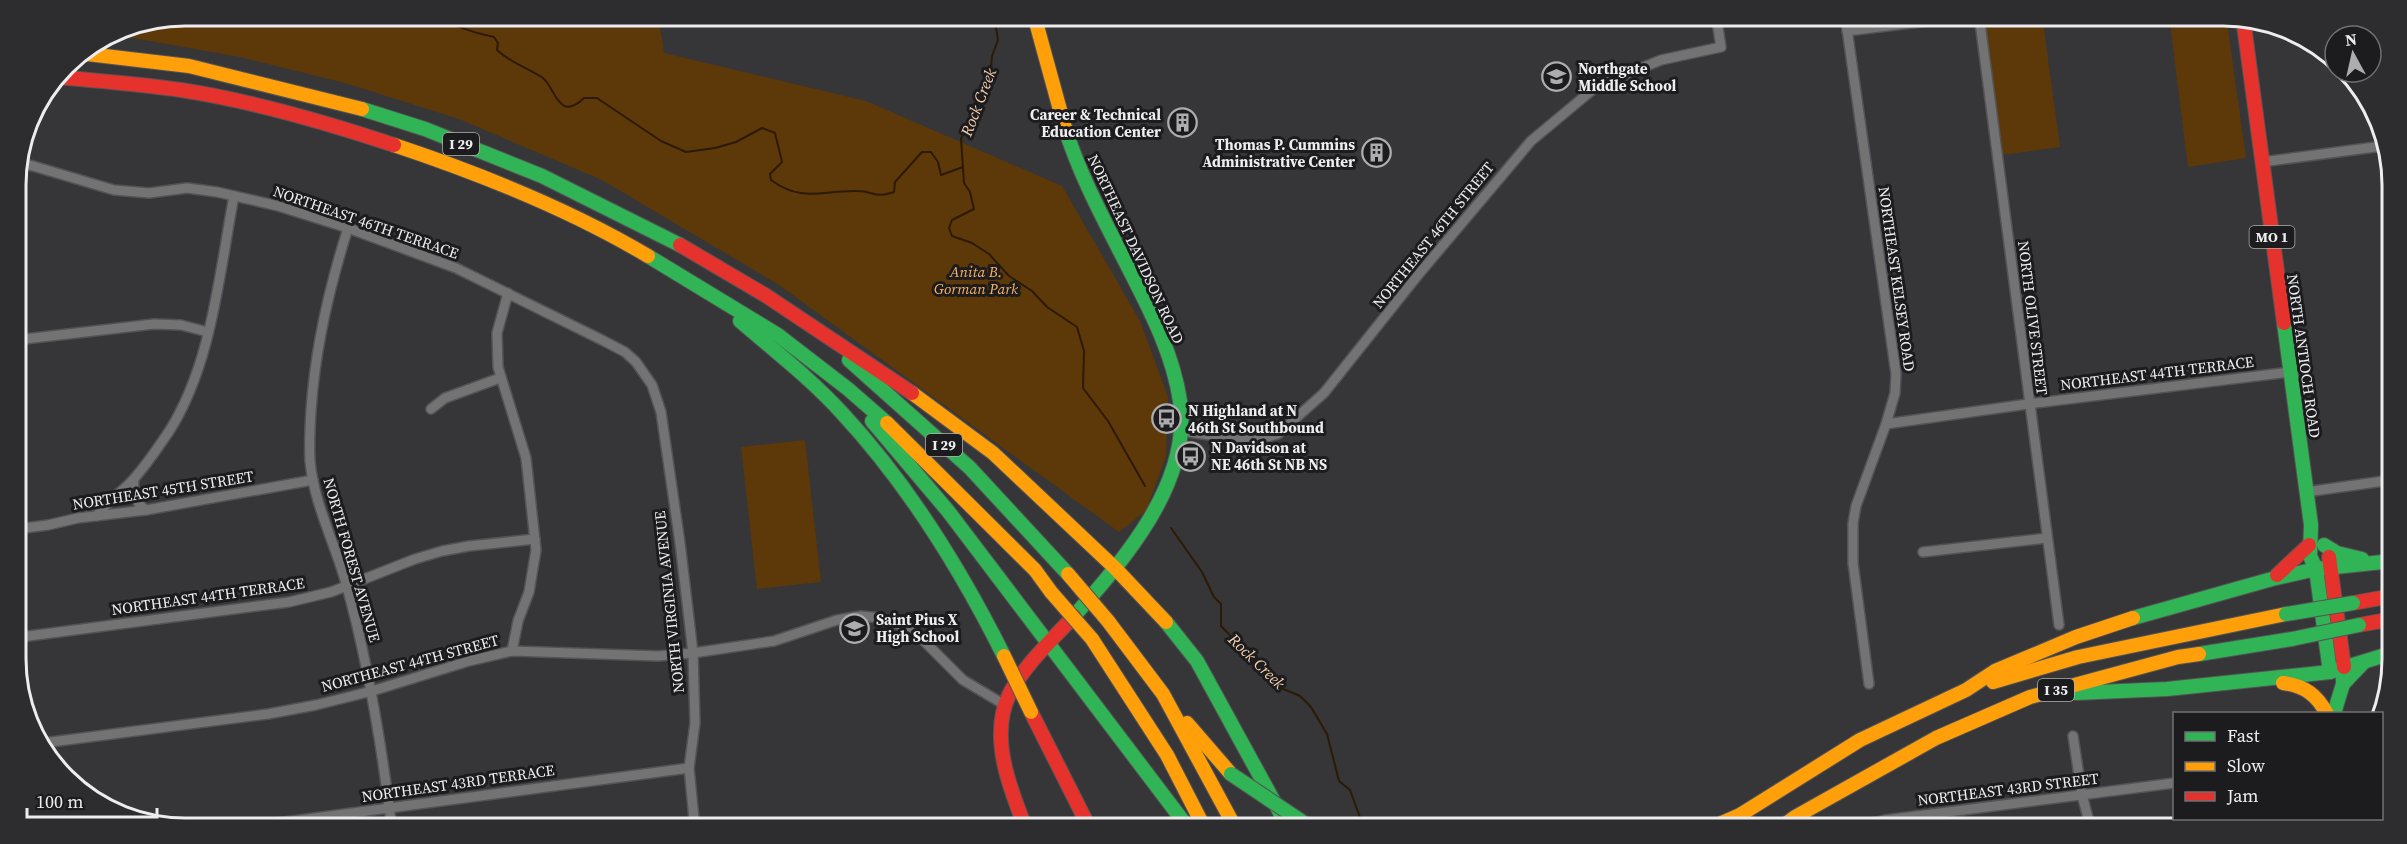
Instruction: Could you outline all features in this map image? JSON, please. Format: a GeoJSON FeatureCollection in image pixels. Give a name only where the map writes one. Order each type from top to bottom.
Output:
{"type":"FeatureCollection","features":[{"type":"Feature","properties":{"kind":"main road","name":"NORTHEAST DAVIDSON ROAD"},"geometry":{"type":"LineString","coordinates":[[1022,818],[1009,785],[1003,749],[1002,720],[1011,690],[1033,660],[1139,538],[1154,514],[1168,480],[1181,430],[1173,371],[1162,340],[1081,174],[1053,93],[1037,26]]}},
{"type":"Feature","properties":{"kind":"main road","name":"NORTH ANTIOCH ROAD"},"geometry":{"type":"LineString","coordinates":[[2244,27],[2310,520],[2310,541],[2316,544],[2318,552],[2319,560],[2316,569],[2333,712]]}},
{"type":"Feature","properties":{"kind":"main road","name":"I 29"},"geometry":{"type":"LineString","coordinates":[[93,55],[189,66],[343,103],[425,129],[542,177],[671,241],[765,295],[811,325],[970,468],[1108,621],[1163,694],[1230,818]]}},
{"type":"Feature","properties":{"kind":"main road","name":"I 29"},"geometry":{"type":"LineString","coordinates":[[67,78],[181,90],[270,108],[347,129],[434,158],[519,192],[611,234],[778,334],[848,389],[902,436],[1035,570],[1092,639],[1168,756],[1190,794],[1200,818]]}},
{"type":"Feature","properties":{"kind":"main road"},"geometry":{"type":"LineString","coordinates":[[710,294],[840,410],[873,447],[930,523],[979,604],[1084,818]]}},
{"type":"Feature","properties":{"kind":"main road"},"geometry":{"type":"LineString","coordinates":[[811,325],[915,395],[993,453],[1115,567],[1158,613],[1197,661],[1283,818]]}},
{"type":"Feature","properties":{"kind":"main road"},"geometry":{"type":"LineString","coordinates":[[848,389],[867,416],[948,511],[1181,818]]}},
{"type":"Feature","properties":{"kind":"main road","name":"NORTH ANTIOCH ROAD"},"geometry":{"type":"LineString","coordinates":[[2310,520],[2324,545],[2331,567],[2344,667],[2343,684],[2333,712]]}},
{"type":"Feature","properties":{"kind":"main road"},"geometry":{"type":"LineString","coordinates":[[2272,579],[2292,563],[2310,541]]}},
{"type":"Feature","properties":{"kind":"main road"},"geometry":{"type":"LineString","coordinates":[[2324,545],[2337,553],[2377,562]]}},
{"type":"Feature","properties":{"kind":"main road"},"geometry":{"type":"LineString","coordinates":[[1966,690],[1995,671],[2109,625],[2272,579],[2316,569],[2382,562]]}},
{"type":"Feature","properties":{"kind":"main road","name":"I 35"},"geometry":{"type":"LineString","coordinates":[[1737,818],[1860,740],[1966,690],[2078,657],[2286,614],[2382,598]]}},
{"type":"Feature","properties":{"kind":"main road","name":"I 35"},"geometry":{"type":"LineString","coordinates":[[1794,818],[1936,738],[2030,698],[2178,657],[2292,639],[2382,621]]}},
{"type":"Feature","properties":{"kind":"main road"},"geometry":{"type":"LineString","coordinates":[[2030,698],[2261,681],[2330,672],[2382,656]]}},
{"type":"Feature","properties":{"kind":"main road"},"geometry":{"type":"LineString","coordinates":[[2343,684],[2365,662]]}},
{"type":"Feature","properties":{"kind":"main road"},"geometry":{"type":"LineString","coordinates":[[2261,681],[2300,684],[2333,712]]}},
{"type":"Feature","properties":{"kind":"main road"},"geometry":{"type":"LineString","coordinates":[[1163,694],[1231,774],[1297,818]]}},
{"type":"Feature","properties":{"kind":"main road"},"geometry":{"type":"LineString","coordinates":[[1808,818],[1838,792]]}},
{"type":"Feature","properties":{"kind":"main road"},"geometry":{"type":"LineString","coordinates":[[1733,818],[1740,815]]}},
{"type":"Feature","properties":{"kind":"street","name":"NORTHEAST 46TH STREET"},"geometry":{"type":"LineString","coordinates":[[1181,430],[1253,441],[1278,435],[1324,393],[1425,267],[1531,141],[1598,86],[1661,60],[1721,47],[1718,26]]}},
{"type":"Feature","properties":{"kind":"street","name":"NORTHEAST KELSEY ROAD"},"geometry":{"type":"LineString","coordinates":[[1846,26],[1896,374],[1895,393],[1856,506],[1853,523],[1853,563],[1869,684]]}},
{"type":"Feature","properties":{"kind":"street"},"geometry":{"type":"LineString","coordinates":[[1847,31],[1888,26]]}},
{"type":"Feature","properties":{"kind":"street","name":"NORTH OLIVE STREET"},"geometry":{"type":"LineString","coordinates":[[1979,26],[2059,625]]}},
{"type":"Feature","properties":{"kind":"street"},"geometry":{"type":"LineString","coordinates":[[2262,162],[2377,147]]}},
{"type":"Feature","properties":{"kind":"street","name":"NORTHEAST 46TH TERRACE"},"geometry":{"type":"LineString","coordinates":[[27,165],[114,190],[149,193],[187,188],[234,196],[278,206],[348,228],[456,268],[508,293],[626,352],[646,375]]}},
{"type":"Feature","properties":{"kind":"street"},"geometry":{"type":"LineString","coordinates":[[97,516],[105,504],[134,479],[154,453],[183,404],[202,356],[208,332],[234,196]]}},
{"type":"Feature","properties":{"kind":"street","name":"NORTH FOREST AVENUE"},"geometry":{"type":"LineString","coordinates":[[348,228],[329,288],[317,357],[309,440],[313,480],[347,587],[372,692],[390,818]]}},
{"type":"Feature","properties":{"kind":"street"},"geometry":{"type":"LineString","coordinates":[[508,293],[497,333],[496,350],[500,378],[526,458],[536,550],[529,592],[518,621],[513,651]]}},
{"type":"Feature","properties":{"kind":"street"},"geometry":{"type":"LineString","coordinates":[[26,339],[154,324],[182,325],[208,332]]}},
{"type":"Feature","properties":{"kind":"street","name":"NORTHEAST 44TH TERRACE"},"geometry":{"type":"LineString","coordinates":[[1886,424],[2290,372]]}},
{"type":"Feature","properties":{"kind":"street","name":"NORTH VIRGINIA AVENUE"},"geometry":{"type":"LineString","coordinates":[[646,375],[658,399],[661,412],[693,653],[695,723],[689,768],[694,818]]}},
{"type":"Feature","properties":{"kind":"street"},"geometry":{"type":"LineString","coordinates":[[431,410],[445,398],[500,378]]}},
{"type":"Feature","properties":{"kind":"street"},"geometry":{"type":"LineString","coordinates":[[134,479],[133,495],[146,510]]}},
{"type":"Feature","properties":{"kind":"street","name":"NORTHEAST 45TH STREET"},"geometry":{"type":"LineString","coordinates":[[26,528],[146,510],[313,480]]}},
{"type":"Feature","properties":{"kind":"street"},"geometry":{"type":"LineString","coordinates":[[2306,492],[2382,481]]}},
{"type":"Feature","properties":{"kind":"street"},"geometry":{"type":"LineString","coordinates":[[1923,552],[2047,538]]}},
{"type":"Feature","properties":{"kind":"street","name":"NORTHEAST 44TH TERRACE"},"geometry":{"type":"LineString","coordinates":[[26,636],[289,602],[347,587],[415,559],[442,551],[535,539]]}},
{"type":"Feature","properties":{"kind":"street","name":"NORTHEAST 44TH STREET"},"geometry":{"type":"LineString","coordinates":[[49,742],[267,714],[372,692],[469,661],[513,651],[658,656],[693,653],[774,641],[850,617],[881,618],[893,621],[913,632],[963,680],[1005,705]]}},
{"type":"Feature","properties":{"kind":"street"},"geometry":{"type":"LineString","coordinates":[[2073,736],[2082,795],[2088,818]]}},
{"type":"Feature","properties":{"kind":"street","name":"NORTHEAST 43RD TERRACE"},"geometry":{"type":"LineString","coordinates":[[314,818],[689,768]]}},
{"type":"Feature","properties":{"kind":"street","name":"NORTHEAST 43RD STREET"},"geometry":{"type":"LineString","coordinates":[[1926,818],[2173,783]]}},
{"type":"Feature","properties":{"kind":"green space","name":"Anita B. Gorman Park"},"geometry":{"type":"Polygon","coordinates":[[[184,26],[660,26],[664,53],[866,101],[1062,186],[1140,321],[1168,397],[1166,456],[1146,511],[1119,532],[779,285],[602,180],[459,119],[345,83],[240,57],[126,37],[163,27],[184,26]]]}},
{"type":"Feature","properties":{"kind":"green space"},"geometry":{"type":"Polygon","coordinates":[[[1984,26],[2044,26],[2060,147],[2002,155],[1984,26]]]}},
{"type":"Feature","properties":{"kind":"green space"},"geometry":{"type":"Polygon","coordinates":[[[2170,26],[2228,26],[2246,158],[2188,167],[2170,26]]]}},
{"type":"Feature","properties":{"kind":"green space"},"geometry":{"type":"Polygon","coordinates":[[[805,440],[821,582],[757,589],[741,447],[805,440]]]}},
{"type":"Feature","properties":{"kind":"waterway"},"geometry":{"type":"LineString","coordinates":[[456,26],[494,37],[498,43],[497,50],[508,59],[543,78],[563,105],[568,107],[584,98],[597,98],[661,141],[686,152],[736,142],[762,128],[775,133],[782,162],[770,174],[771,180],[793,191],[813,194],[857,191],[878,195],[894,192],[895,182],[922,152],[931,152],[938,162],[941,175],[963,167]]}},
{"type":"Feature","properties":{"kind":"waterway","name":"Rock Creek"},"geometry":{"type":"LineString","coordinates":[[996,26],[998,40],[992,56],[990,79],[980,95],[961,139],[964,183],[970,192],[974,209],[952,220],[949,228],[952,236],[972,243],[989,254],[1009,276],[1032,291],[1047,307],[1077,327],[1084,351],[1083,388],[1108,421],[1145,486]]}},
{"type":"Feature","properties":{"kind":"waterway","name":"Rock Creek"},"geometry":{"type":"LineString","coordinates":[[1171,528],[1202,572],[1214,597],[1221,604],[1221,626],[1281,688],[1300,696],[1311,707],[1327,734],[1339,781],[1350,790],[1360,818]]}},
{"type":"Feature","properties":{"kind":"traffic: fast"},"geometry":{"type":"LineString","coordinates":[[362,109],[425,129],[542,176],[680,245]]}},
{"type":"Feature","properties":{"kind":"traffic: fast"},"geometry":{"type":"LineString","coordinates":[[1065,128],[1085,181],[1144,298],[1166,348],[1177,383],[1181,431],[1176,461],[1165,490],[1150,518],[1133,545],[1074,616]]}},
{"type":"Feature","properties":{"kind":"traffic: fast"},"geometry":{"type":"LineString","coordinates":[[648,256],[778,335],[848,389],[887,423]]}},
{"type":"Feature","properties":{"kind":"traffic: fast"},"geometry":{"type":"LineString","coordinates":[[740,321],[818,388],[889,469],[932,528],[970,591],[1004,656]]}},
{"type":"Feature","properties":{"kind":"traffic: fast"},"geometry":{"type":"LineString","coordinates":[[2284,323],[2311,525],[2310,556],[2316,569],[2330,672]]}},
{"type":"Feature","properties":{"kind":"traffic: fast"},"geometry":{"type":"LineString","coordinates":[[849,360],[970,468],[1068,574]]}},
{"type":"Feature","properties":{"kind":"traffic: fast"},"geometry":{"type":"LineString","coordinates":[[872,421],[948,511],[1181,818]]}},
{"type":"Feature","properties":{"kind":"traffic: fast"},"geometry":{"type":"LineString","coordinates":[[2324,545],[2337,553],[2362,559]]}},
{"type":"Feature","properties":{"kind":"traffic: fast"},"geometry":{"type":"LineString","coordinates":[[2133,618],[2316,569],[2382,562]]}},
{"type":"Feature","properties":{"kind":"traffic: fast"},"geometry":{"type":"LineString","coordinates":[[2286,614],[2353,603]]}},
{"type":"Feature","properties":{"kind":"traffic: fast"},"geometry":{"type":"LineString","coordinates":[[1166,622],[1197,661],[1283,818]]}},
{"type":"Feature","properties":{"kind":"traffic: fast"},"geometry":{"type":"LineString","coordinates":[[2292,639],[2359,625]]}},
{"type":"Feature","properties":{"kind":"traffic: fast"},"geometry":{"type":"LineString","coordinates":[[2199,654],[2292,639]]}},
{"type":"Feature","properties":{"kind":"traffic: fast"},"geometry":{"type":"LineString","coordinates":[[2076,693],[2167,689],[2330,672],[2382,656]]}},
{"type":"Feature","properties":{"kind":"traffic: fast"},"geometry":{"type":"LineString","coordinates":[[2343,684],[2363,663]]}},
{"type":"Feature","properties":{"kind":"traffic: fast"},"geometry":{"type":"LineString","coordinates":[[2335,710],[2343,684],[2343,674]]}},
{"type":"Feature","properties":{"kind":"traffic: fast"},"geometry":{"type":"LineString","coordinates":[[1231,774],[1297,818]]}},
{"type":"Feature","properties":{"kind":"traffic: slow"},"geometry":{"type":"LineString","coordinates":[[1037,26],[1065,128]]}},
{"type":"Feature","properties":{"kind":"traffic: slow"},"geometry":{"type":"LineString","coordinates":[[93,55],[189,66],[362,109]]}},
{"type":"Feature","properties":{"kind":"traffic: slow"},"geometry":{"type":"LineString","coordinates":[[394,145],[524,194],[587,223],[648,256]]}},
{"type":"Feature","properties":{"kind":"traffic: slow"},"geometry":{"type":"LineString","coordinates":[[912,393],[993,453],[1115,568],[1166,622]]}},
{"type":"Feature","properties":{"kind":"traffic: slow"},"geometry":{"type":"LineString","coordinates":[[887,423],[1035,570],[1051,592]]}},
{"type":"Feature","properties":{"kind":"traffic: slow"},"geometry":{"type":"LineString","coordinates":[[1068,574],[1108,621]]}},
{"type":"Feature","properties":{"kind":"traffic: slow"},"geometry":{"type":"LineString","coordinates":[[1051,592],[1092,639]]}},
{"type":"Feature","properties":{"kind":"traffic: slow"},"geometry":{"type":"LineString","coordinates":[[1993,682],[2078,657],[2286,614]]}},
{"type":"Feature","properties":{"kind":"traffic: slow"},"geometry":{"type":"LineString","coordinates":[[1733,818],[1860,740],[1966,690],[1995,671],[2076,637],[2133,618]]}},
{"type":"Feature","properties":{"kind":"traffic: slow"},"geometry":{"type":"LineString","coordinates":[[1108,621],[1163,694],[1230,818]]}},
{"type":"Feature","properties":{"kind":"traffic: slow"},"geometry":{"type":"LineString","coordinates":[[1092,639],[1167,755],[1199,818]]}},
{"type":"Feature","properties":{"kind":"traffic: slow"},"geometry":{"type":"LineString","coordinates":[[1794,818],[1936,738],[2030,697],[2178,657],[2199,654]]}},
{"type":"Feature","properties":{"kind":"traffic: slow"},"geometry":{"type":"LineString","coordinates":[[1004,656],[1031,712]]}},
{"type":"Feature","properties":{"kind":"traffic: slow"},"geometry":{"type":"LineString","coordinates":[[2283,683],[2298,686],[2310,692],[2326,712]]}},
{"type":"Feature","properties":{"kind":"traffic: slow"},"geometry":{"type":"LineString","coordinates":[[1187,723],[1231,774]]}},
{"type":"Feature","properties":{"kind":"traffic: jam"},"geometry":{"type":"LineString","coordinates":[[2244,27],[2284,323]]}},
{"type":"Feature","properties":{"kind":"traffic: jam"},"geometry":{"type":"LineString","coordinates":[[67,78],[166,88],[235,100],[315,120],[394,145]]}},
{"type":"Feature","properties":{"kind":"traffic: jam"},"geometry":{"type":"LineString","coordinates":[[680,245],[765,295],[912,393]]}},
{"type":"Feature","properties":{"kind":"traffic: jam"},"geometry":{"type":"LineString","coordinates":[[2277,575],[2309,545]]}},
{"type":"Feature","properties":{"kind":"traffic: jam"},"geometry":{"type":"LineString","coordinates":[[2329,557],[2344,667]]}},
{"type":"Feature","properties":{"kind":"traffic: jam"},"geometry":{"type":"LineString","coordinates":[[2353,603],[2382,598]]}},
{"type":"Feature","properties":{"kind":"traffic: jam"},"geometry":{"type":"LineString","coordinates":[[1022,818],[1004,763],[1001,745],[1003,711],[1022,673],[1074,616]]}},
{"type":"Feature","properties":{"kind":"traffic: jam"},"geometry":{"type":"LineString","coordinates":[[2359,625],[2382,621]]}},
{"type":"Feature","properties":{"kind":"traffic: jam"},"geometry":{"type":"LineString","coordinates":[[1031,712],[1084,818]]}},
{"type":"Feature","properties":{"kind":"place","name":"Northgate Middle School"},"geometry":{"type":"Point","coordinates":[1557,77]}},
{"type":"Feature","properties":{"kind":"place","name":"Career & Technical Education Center"},"geometry":{"type":"Point","coordinates":[1182,123]}},
{"type":"Feature","properties":{"kind":"place","name":"Thomas P. Cummins Administrative Center"},"geometry":{"type":"Point","coordinates":[1376,153]}},
{"type":"Feature","properties":{"kind":"place","name":"N Highland at N 46th St Southbound"},"geometry":{"type":"Point","coordinates":[1167,419]}},
{"type":"Feature","properties":{"kind":"place","name":"N Davidson at NE 46th St NB NS"},"geometry":{"type":"Point","coordinates":[1190,456]}},
{"type":"Feature","properties":{"kind":"place","name":"Saint Pius X High School"},"geometry":{"type":"Point","coordinates":[855,628]}}]}
